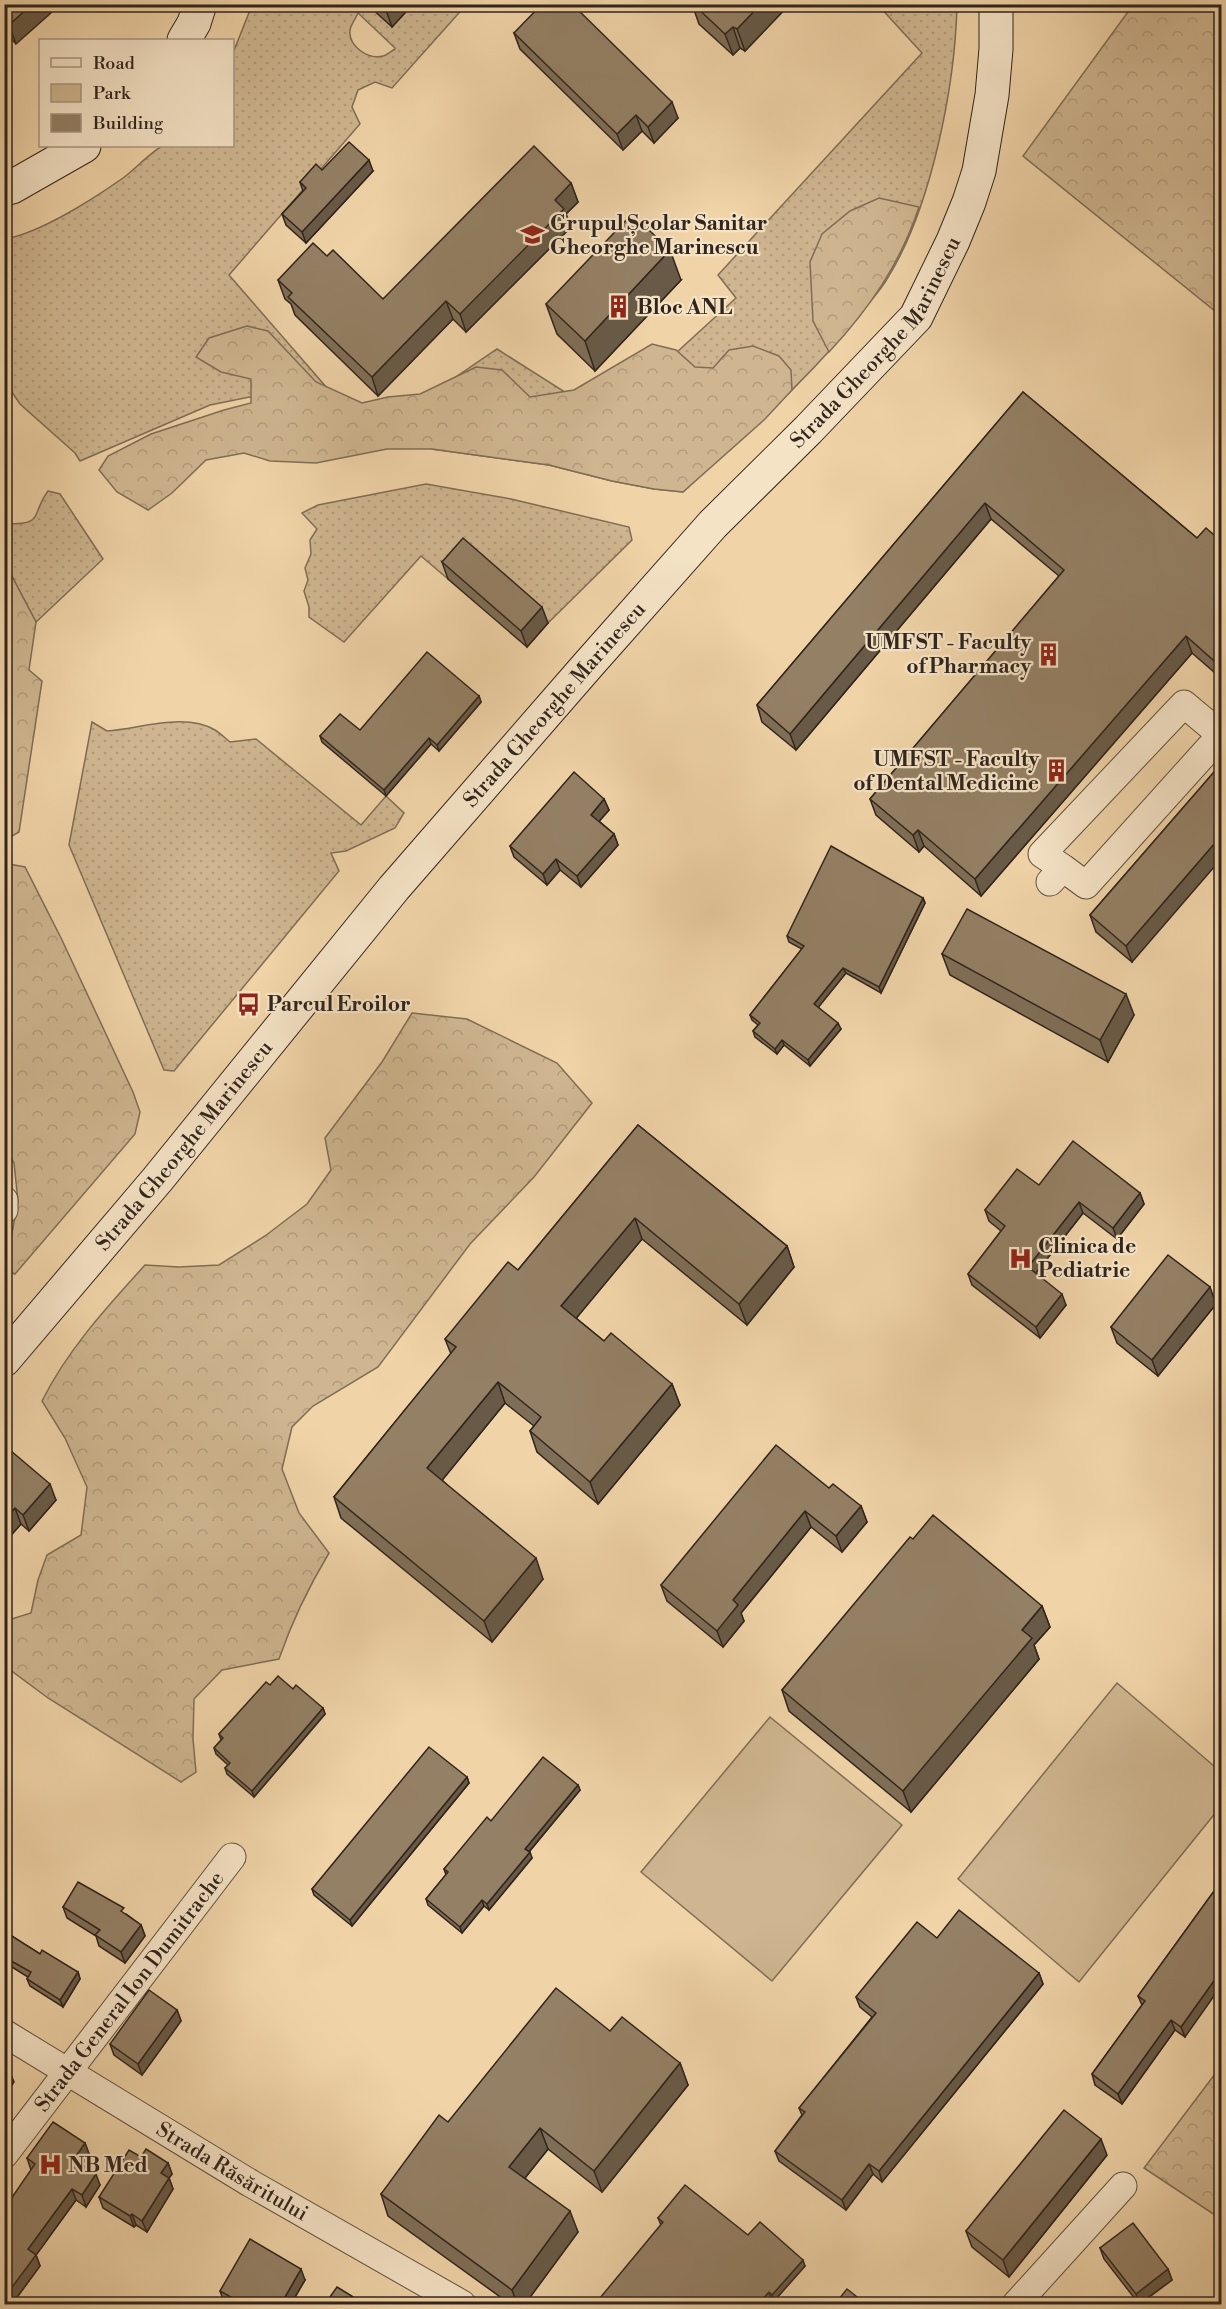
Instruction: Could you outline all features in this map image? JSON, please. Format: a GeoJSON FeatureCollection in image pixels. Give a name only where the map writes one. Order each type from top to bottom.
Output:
{"type":"FeatureCollection","features":[{"type":"Feature","properties":{"kind":"main road"},"geometry":{"type":"LineString","coordinates":[[185,39],[194,23],[200,4]]}},
{"type":"Feature","properties":{"kind":"main road","name":"Strada Gheorghe Marinescu"},"geometry":{"type":"LineString","coordinates":[[4,1360],[157,1180],[394,888],[581,674],[713,524],[808,430],[916,317],[953,241],[979,171],[992,95],[996,49],[996,4]]}},
{"type":"Feature","properties":{"kind":"main road"},"geometry":{"type":"LineString","coordinates":[[4,189],[12,188],[82,147]]}},
{"type":"Feature","properties":{"kind":"street"},"geometry":{"type":"LineString","coordinates":[[1184,704],[1221,735],[1086,885],[1056,875],[1042,854],[1184,704]]}},
{"type":"Feature","properties":{"kind":"street"},"geometry":{"type":"LineString","coordinates":[[4,1200],[4,1209]]}},
{"type":"Feature","properties":{"kind":"street","name":"Strada General Ion Dumitrache"},"geometry":{"type":"LineString","coordinates":[[4,2155],[232,1857]]}},
{"type":"Feature","properties":{"kind":"street","name":"Strada Răsăritului"},"geometry":{"type":"LineString","coordinates":[[4,2033],[250,2183],[462,2304]]}},
{"type":"Feature","properties":{"kind":"street"},"geometry":{"type":"LineString","coordinates":[[1016,2304],[1123,2186]]}},
{"type":"Feature","properties":{"kind":"green space"},"geometry":{"type":"Polygon","coordinates":[[[252,5],[466,5],[392,88],[375,82],[358,90],[352,107],[360,124],[229,275],[347,411],[260,395],[210,405],[80,461],[75,453],[20,404],[5,382],[5,325],[8,320],[5,314],[5,239],[19,236],[50,223],[82,205],[123,178],[161,147],[234,147],[234,50],[252,5]],[[358,13],[351,26],[350,36],[360,51],[377,57],[386,55],[395,49],[358,13]]]}},
{"type":"Feature","properties":{"kind":"green space"},"geometry":{"type":"Polygon","coordinates":[[[878,5],[957,5],[946,109],[928,183],[903,250],[878,292],[842,337],[799,383],[683,492],[612,481],[549,465],[432,449],[450,381],[497,349],[574,398],[677,352],[736,298],[718,275],[922,53],[878,5]]]}},
{"type":"Feature","properties":{"kind":"green space"},"geometry":{"type":"Polygon","coordinates":[[[1133,5],[1221,5],[1221,316],[1023,156],[1133,5]]]}},
{"type":"Feature","properties":{"kind":"green space"},"geometry":{"type":"Polygon","coordinates":[[[879,198],[919,207],[903,248],[882,284],[858,319],[829,352],[813,321],[810,262],[822,234],[850,211],[879,198]]]}},
{"type":"Feature","properties":{"kind":"green space"},"geometry":{"type":"Polygon","coordinates":[[[247,326],[268,331],[316,382],[362,403],[388,397],[420,394],[476,367],[502,370],[530,397],[574,390],[652,344],[676,350],[695,367],[713,368],[729,350],[753,346],[779,356],[791,370],[792,390],[765,419],[683,492],[612,481],[549,465],[432,449],[387,449],[316,463],[270,461],[244,453],[206,460],[172,493],[148,510],[117,492],[99,470],[108,456],[151,434],[251,403],[251,379],[221,372],[196,357],[209,338],[247,326]]]}},
{"type":"Feature","properties":{"kind":"green space"},"geometry":{"type":"Polygon","coordinates":[[[426,484],[511,499],[629,527],[632,540],[548,623],[468,555],[448,579],[421,556],[344,642],[309,617],[309,607],[304,591],[308,580],[305,568],[311,554],[310,540],[317,529],[302,513],[318,505],[426,484]]]}},
{"type":"Feature","properties":{"kind":"green space"},"geometry":{"type":"Polygon","coordinates":[[[48,491],[60,494],[103,559],[36,622],[5,563],[4,524],[31,521],[48,491]]]}},
{"type":"Feature","properties":{"kind":"green space"},"geometry":{"type":"Polygon","coordinates":[[[5,563],[36,622],[29,670],[42,681],[19,832],[5,840],[5,563]]]}},
{"type":"Feature","properties":{"kind":"green space"},"geometry":{"type":"Polygon","coordinates":[[[92,722],[107,731],[162,723],[190,722],[215,730],[230,742],[256,739],[361,825],[386,796],[404,813],[395,828],[346,851],[331,853],[339,871],[174,1071],[164,1070],[69,845],[92,722]]]}},
{"type":"Feature","properties":{"kind":"green space"},"geometry":{"type":"Polygon","coordinates":[[[4,865],[25,867],[62,940],[133,1092],[140,1112],[135,1134],[15,1274],[5,1270],[18,1201],[14,1163],[4,1146],[4,865]]]}},
{"type":"Feature","properties":{"kind":"green space"},"geometry":{"type":"Polygon","coordinates":[[[412,1013],[467,1019],[557,1063],[592,1103],[534,1177],[470,1244],[378,1367],[313,1406],[292,1427],[282,1469],[299,1513],[329,1553],[301,1605],[279,1659],[222,1670],[194,1699],[193,1739],[196,1772],[181,1782],[48,1698],[5,1666],[5,1621],[31,1613],[38,1580],[47,1555],[81,1535],[87,1487],[65,1438],[42,1401],[76,1346],[145,1265],[179,1267],[219,1265],[265,1236],[307,1204],[331,1170],[325,1138],[382,1062],[412,1013]]]}},
{"type":"Feature","properties":{"kind":"green space"},"geometry":{"type":"Polygon","coordinates":[[[1117,1683],[1221,1772],[1221,1806],[1079,1982],[958,1879],[1117,1683]]]}},
{"type":"Feature","properties":{"kind":"green space"},"geometry":{"type":"Polygon","coordinates":[[[770,1717],[902,1825],[772,1981],[641,1872],[770,1717]]]}},
{"type":"Feature","properties":{"kind":"green space"},"geometry":{"type":"Polygon","coordinates":[[[1221,2066],[1221,2219],[1144,2168],[1221,2066]]]}},
{"type":"Feature","properties":{"kind":"building"},"geometry":{"type":"Polygon","coordinates":[[[4,4],[32,4],[9,25],[4,20],[4,4]]]}},
{"type":"Feature","properties":{"kind":"building"},"geometry":{"type":"Polygon","coordinates":[[[380,4],[392,4],[386,10],[380,4]]]}},
{"type":"Feature","properties":{"kind":"building"},"geometry":{"type":"Polygon","coordinates":[[[542,4],[572,4],[672,102],[648,127],[636,115],[617,134],[514,33],[542,4]]]}},
{"type":"Feature","properties":{"kind":"building"},"geometry":{"type":"Polygon","coordinates":[[[693,4],[761,4],[737,29],[733,27],[725,34],[693,4]]]}},
{"type":"Feature","properties":{"kind":"building"},"geometry":{"type":"Polygon","coordinates":[[[349,142],[369,160],[302,232],[282,214],[306,188],[300,182],[316,164],[322,170],[349,142]]]}},
{"type":"Feature","properties":{"kind":"building"},"geometry":{"type":"Polygon","coordinates":[[[534,146],[571,183],[555,200],[564,209],[460,314],[446,301],[372,377],[288,297],[292,293],[278,280],[313,243],[327,256],[333,250],[383,299],[534,146]]]}},
{"type":"Feature","properties":{"kind":"building"},"geometry":{"type":"Polygon","coordinates":[[[632,214],[670,250],[585,341],[546,304],[632,214]]]}},
{"type":"Feature","properties":{"kind":"building"},"geometry":{"type":"Polygon","coordinates":[[[1023,392],[1197,538],[1206,528],[1221,541],[1221,667],[1186,636],[975,879],[918,830],[913,835],[870,799],[1064,570],[985,503],[790,734],[757,705],[1023,392]]]}},
{"type":"Feature","properties":{"kind":"building"},"geometry":{"type":"Polygon","coordinates":[[[463,538],[542,607],[521,631],[442,562],[463,538]]]}},
{"type":"Feature","properties":{"kind":"building"},"geometry":{"type":"Polygon","coordinates":[[[427,652],[479,696],[437,745],[429,738],[384,790],[320,736],[340,714],[360,730],[427,652]]]}},
{"type":"Feature","properties":{"kind":"building"},"geometry":{"type":"Polygon","coordinates":[[[1221,764],[1221,836],[1126,946],[1090,915],[1221,764]]]}},
{"type":"Feature","properties":{"kind":"building"},"geometry":{"type":"Polygon","coordinates":[[[574,772],[604,799],[591,815],[614,834],[577,876],[556,859],[543,874],[510,846],[574,772]]]}},
{"type":"Feature","properties":{"kind":"building"},"geometry":{"type":"Polygon","coordinates":[[[831,846],[923,898],[879,987],[843,968],[814,1004],[838,1023],[808,1060],[782,1040],[775,1049],[753,1031],[760,1023],[750,1015],[804,946],[787,936],[831,846]]]}},
{"type":"Feature","properties":{"kind":"building"},"geometry":{"type":"Polygon","coordinates":[[[967,909],[1126,994],[1100,1040],[942,954],[967,909]]]}},
{"type":"Feature","properties":{"kind":"building"},"geometry":{"type":"Polygon","coordinates":[[[638,1125],[787,1246],[739,1304],[635,1218],[561,1306],[604,1341],[611,1333],[672,1384],[590,1482],[530,1431],[541,1417],[498,1382],[427,1468],[536,1558],[484,1621],[334,1497],[456,1347],[445,1339],[508,1262],[518,1270],[638,1125]]]}},
{"type":"Feature","properties":{"kind":"building","name":"Clinica de Pediatrie"},"geometry":{"type":"Polygon","coordinates":[[[1073,1141],[1140,1193],[1113,1228],[1079,1202],[1028,1267],[1062,1294],[1036,1327],[968,1274],[1005,1226],[985,1210],[1017,1169],[1039,1185],[1073,1141]]]}},
{"type":"Feature","properties":{"kind":"building"},"geometry":{"type":"Polygon","coordinates":[[[1168,1255],[1210,1287],[1152,1360],[1111,1327],[1168,1255]]]}},
{"type":"Feature","properties":{"kind":"building"},"geometry":{"type":"Polygon","coordinates":[[[4,1445],[50,1484],[23,1515],[15,1508],[4,1520],[4,1445]]]}},
{"type":"Feature","properties":{"kind":"building"},"geometry":{"type":"Polygon","coordinates":[[[776,1445],[829,1488],[833,1484],[861,1506],[836,1536],[805,1511],[733,1600],[738,1605],[717,1631],[661,1585],[776,1445]]]}},
{"type":"Feature","properties":{"kind":"building"},"geometry":{"type":"Polygon","coordinates":[[[933,1515],[1042,1606],[1022,1630],[1032,1638],[903,1791],[782,1690],[910,1537],[913,1539],[933,1515]]]}},
{"type":"Feature","properties":{"kind":"building"},"geometry":{"type":"Polygon","coordinates":[[[278,1676],[293,1689],[296,1685],[323,1708],[252,1791],[225,1768],[230,1763],[214,1748],[223,1738],[219,1734],[266,1682],[270,1685],[278,1676]]]}},
{"type":"Feature","properties":{"kind":"building"},"geometry":{"type":"Polygon","coordinates":[[[429,1747],[467,1777],[350,1920],[312,1889],[429,1747]]]}},
{"type":"Feature","properties":{"kind":"building"},"geometry":{"type":"Polygon","coordinates":[[[543,1757],[578,1785],[525,1849],[530,1852],[487,1904],[482,1900],[460,1927],[426,1899],[448,1872],[444,1869],[487,1817],[491,1821],[543,1757]]]}},
{"type":"Feature","properties":{"kind":"building"},"geometry":{"type":"Polygon","coordinates":[[[78,1882],[124,1908],[121,1911],[141,1925],[121,1952],[95,1935],[100,1930],[63,1907],[78,1882]]]}},
{"type":"Feature","properties":{"kind":"building"},"geometry":{"type":"Polygon","coordinates":[[[1217,1887],[1219,1890],[1221,1887],[1221,1971],[1181,2027],[1171,2020],[1118,2094],[1092,2074],[1145,2001],[1138,1996],[1217,1887]]]}},
{"type":"Feature","properties":{"kind":"building"},"geometry":{"type":"Polygon","coordinates":[[[959,1910],[1039,1973],[879,2171],[869,2164],[842,2200],[775,2151],[805,2112],[799,2108],[876,2013],[856,1997],[917,1922],[937,1938],[959,1910]]]}},
{"type":"Feature","properties":{"kind":"building"},"geometry":{"type":"Polygon","coordinates":[[[4,1931],[40,1954],[42,1950],[78,1972],[60,2000],[27,1979],[31,1972],[4,1957],[4,1931]]]}},
{"type":"Feature","properties":{"kind":"building"},"geometry":{"type":"Polygon","coordinates":[[[556,1988],[610,2031],[622,2017],[680,2063],[594,2171],[540,2128],[509,2167],[570,2211],[512,2290],[381,2194],[439,2115],[448,2122],[556,1988]]]}},
{"type":"Feature","properties":{"kind":"building"},"geometry":{"type":"Polygon","coordinates":[[[149,1990],[177,2010],[138,2064],[110,2044],[149,1990]]]}},
{"type":"Feature","properties":{"kind":"building"},"geometry":{"type":"Polygon","coordinates":[[[4,2067],[9,2070],[4,2078],[4,2067]]]}},
{"type":"Feature","properties":{"kind":"building"},"geometry":{"type":"Polygon","coordinates":[[[1064,2110],[1101,2139],[1003,2260],[966,2231],[1064,2110]]]}},
{"type":"Feature","properties":{"kind":"building"},"geometry":{"type":"Polygon","coordinates":[[[53,2122],[85,2143],[74,2159],[96,2174],[82,2195],[72,2189],[28,2249],[36,2255],[4,2298],[4,2209],[35,2164],[27,2158],[53,2122]]]}},
{"type":"Feature","properties":{"kind":"building"},"geometry":{"type":"Polygon","coordinates":[[[146,2149],[168,2163],[161,2173],[169,2178],[142,2221],[99,2197],[129,2150],[141,2157],[146,2149]]]}},
{"type":"Feature","properties":{"kind":"building"},"geometry":{"type":"Polygon","coordinates":[[[685,2185],[748,2235],[760,2222],[803,2260],[772,2295],[769,2292],[758,2304],[595,2304],[663,2222],[658,2218],[685,2185]]]}},
{"type":"Feature","properties":{"kind":"building"},"geometry":{"type":"Polygon","coordinates":[[[1133,2223],[1168,2269],[1136,2294],[1100,2248],[1133,2223]]]}},
{"type":"Feature","properties":{"kind":"building"},"geometry":{"type":"Polygon","coordinates":[[[250,2239],[301,2269],[281,2304],[243,2304],[220,2291],[250,2239]]]}},
{"type":"Feature","properties":{"kind":"building"},"geometry":{"type":"Polygon","coordinates":[[[337,2287],[363,2303],[325,2304],[337,2287]]]}},
{"type":"Feature","properties":{"kind":"building"},"geometry":{"type":"Polygon","coordinates":[[[847,2289],[866,2304],[835,2304],[847,2289]]]}},
{"type":"Feature","properties":{"kind":"place","name":"Grupul Școlar Sanitar Gheorghe Marinescu"},"geometry":{"type":"Point","coordinates":[532,235]}},
{"type":"Feature","properties":{"kind":"place","name":"Bloc ANL"},"geometry":{"type":"Point","coordinates":[619,307]}},
{"type":"Feature","properties":{"kind":"place","name":"UMFST - Faculty of Pharmacy"},"geometry":{"type":"Point","coordinates":[1049,654]}},
{"type":"Feature","properties":{"kind":"place","name":"UMFST - Faculty of Dental Medicine"},"geometry":{"type":"Point","coordinates":[1057,771]}},
{"type":"Feature","properties":{"kind":"place","name":"Parcul Eroilor"},"geometry":{"type":"Point","coordinates":[249,1004]}},
{"type":"Feature","properties":{"kind":"place","name":"Clinica de Pediatrie"},"geometry":{"type":"Point","coordinates":[1020,1258]}},
{"type":"Feature","properties":{"kind":"place","name":"NB Med"},"geometry":{"type":"Point","coordinates":[50,2165]}}]}
